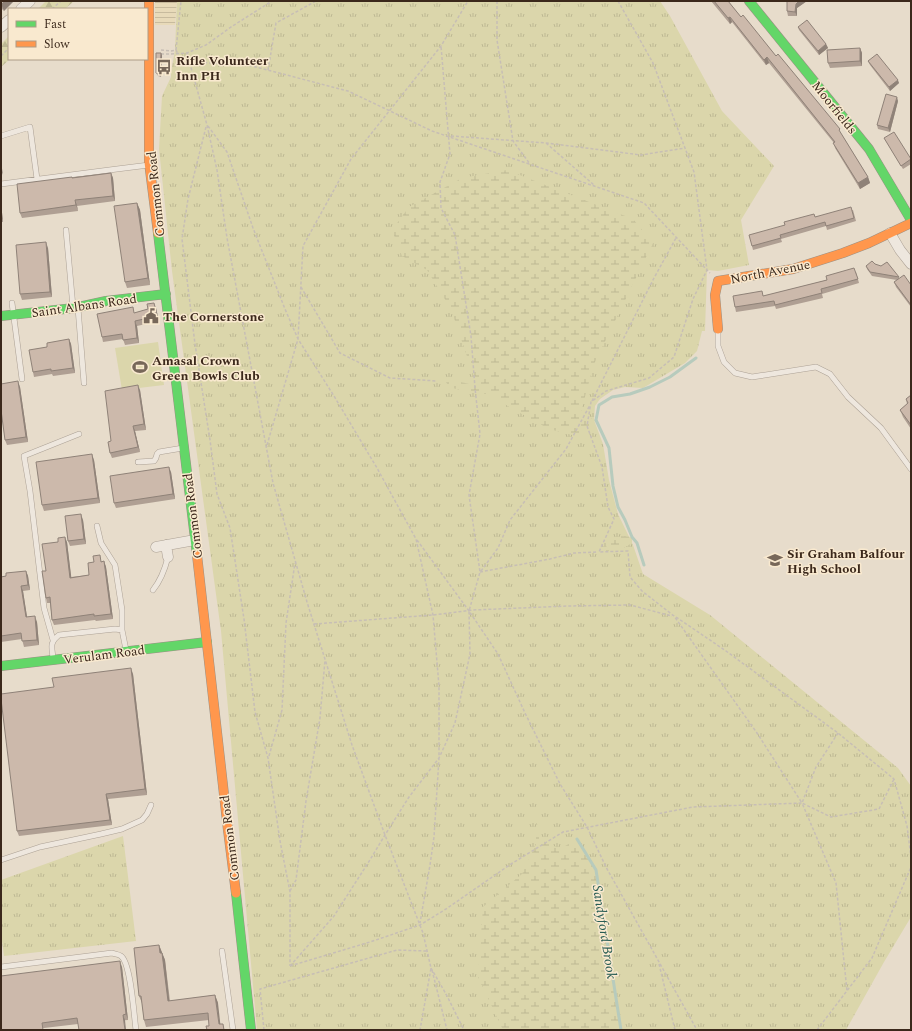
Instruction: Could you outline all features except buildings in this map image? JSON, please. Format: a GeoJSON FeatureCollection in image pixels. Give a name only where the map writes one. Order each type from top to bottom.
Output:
{"type":"FeatureCollection","features":[{"type":"Feature","properties":{"kind":"street"},"geometry":{"type":"LineString","coordinates":[[22,8],[30,1]]}},
{"type":"Feature","properties":{"kind":"street","name":"Common Road"},"geometry":{"type":"LineString","coordinates":[[149,1],[150,165],[207,642],[251,1030]]}},
{"type":"Feature","properties":{"kind":"street","name":"Moorfields"},"geometry":{"type":"LineString","coordinates":[[754,3],[869,149],[911,220]]}},
{"type":"Feature","properties":{"kind":"street","name":"North Avenue"},"geometry":{"type":"LineString","coordinates":[[718,329],[715,295],[718,281],[793,269],[843,253],[911,224]]}},
{"type":"Feature","properties":{"kind":"street"},"geometry":{"type":"LineString","coordinates":[[890,233],[900,250],[911,264]]}},
{"type":"Feature","properties":{"kind":"street","name":"Saint Albans Road"},"geometry":{"type":"LineString","coordinates":[[1,316],[76,308],[106,298],[166,294]]}},
{"type":"Feature","properties":{"kind":"street"},"geometry":{"type":"LineString","coordinates":[[168,557],[161,546],[195,540]]}},
{"type":"Feature","properties":{"kind":"street","name":"Verulam Road"},"geometry":{"type":"LineString","coordinates":[[1,666],[207,642]]}},
{"type":"Feature","properties":{"kind":"lane"},"geometry":{"type":"LineString","coordinates":[[1,136],[30,127],[37,179]]}},
{"type":"Feature","properties":{"kind":"lane"},"geometry":{"type":"LineString","coordinates":[[1,184],[150,165]]}},
{"type":"Feature","properties":{"kind":"lane"},"geometry":{"type":"LineString","coordinates":[[66,230],[84,383]]}},
{"type":"Feature","properties":{"kind":"lane"},"geometry":{"type":"LineString","coordinates":[[12,303],[22,379]]}},
{"type":"Feature","properties":{"kind":"lane"},"geometry":{"type":"LineString","coordinates":[[718,329],[718,346],[724,362],[735,373],[752,377],[816,367],[830,374],[848,397],[881,428],[911,469]]}},
{"type":"Feature","properties":{"kind":"lane"},"geometry":{"type":"LineString","coordinates":[[54,660],[52,646],[53,640],[44,608],[35,528],[24,456],[79,434]]}},
{"type":"Feature","properties":{"kind":"lane"},"geometry":{"type":"LineString","coordinates":[[138,462],[154,460],[156,458],[156,454],[159,452],[184,447]]}},
{"type":"Feature","properties":{"kind":"lane"},"geometry":{"type":"LineString","coordinates":[[97,526],[101,543],[115,565],[122,610],[122,630],[126,651]]}},
{"type":"Feature","properties":{"kind":"lane"},"geometry":{"type":"LineString","coordinates":[[153,590],[162,576],[168,557]]}},
{"type":"Feature","properties":{"kind":"lane"},"geometry":{"type":"LineString","coordinates":[[53,640],[59,635],[115,629],[122,630]]}},
{"type":"Feature","properties":{"kind":"lane"},"geometry":{"type":"LineString","coordinates":[[1,860],[40,847],[122,829],[142,820],[147,814],[151,805]]}},
{"type":"Feature","properties":{"kind":"lane"},"geometry":{"type":"LineString","coordinates":[[222,951],[233,1030]]}},
{"type":"Feature","properties":{"kind":"lane"},"geometry":{"type":"LineString","coordinates":[[1,967],[112,953],[121,956],[125,961],[129,973],[136,1030]]}},
{"type":"Feature","properties":{"kind":"path"},"geometry":{"type":"LineString","coordinates":[[53,8],[61,1]]}},
{"type":"Feature","properties":{"kind":"path"},"geometry":{"type":"LineString","coordinates":[[178,54],[176,50],[181,1]]}},
{"type":"Feature","properties":{"kind":"path"},"geometry":{"type":"LineString","coordinates":[[149,51],[178,54],[187,53],[206,45],[272,1]]}},
{"type":"Feature","properties":{"kind":"path"},"geometry":{"type":"LineString","coordinates":[[268,70],[276,23],[316,1]]}},
{"type":"Feature","properties":{"kind":"path"},"geometry":{"type":"LineString","coordinates":[[266,447],[298,339],[303,246],[351,159],[441,46],[468,1]]}},
{"type":"Feature","properties":{"kind":"path"},"geometry":{"type":"LineString","coordinates":[[497,1],[497,40],[513,141],[530,164]]}},
{"type":"Feature","properties":{"kind":"path"},"geometry":{"type":"LineString","coordinates":[[599,552],[614,519],[608,507],[602,467],[587,426],[591,402],[606,391],[649,378],[674,357],[693,299],[707,270],[694,172],[653,63],[618,1]]}},
{"type":"Feature","properties":{"kind":"path"},"geometry":{"type":"LineString","coordinates":[[441,46],[450,154],[440,182],[441,208],[455,235],[471,336],[480,434],[469,495],[480,572]]}},
{"type":"Feature","properties":{"kind":"path"},"geometry":{"type":"LineString","coordinates":[[149,51],[176,50]]}},
{"type":"Feature","properties":{"kind":"path"},"geometry":{"type":"LineString","coordinates":[[187,53],[189,60],[192,61],[191,63],[207,125],[216,170],[227,238],[273,484],[314,624],[352,745],[423,933],[447,1030]]}},
{"type":"Feature","properties":{"kind":"path"},"geometry":{"type":"LineString","coordinates":[[191,63],[248,65],[348,91],[432,131],[644,203],[718,281]]}},
{"type":"Feature","properties":{"kind":"path"},"geometry":{"type":"LineString","coordinates":[[207,125],[227,152],[253,228],[298,339],[377,468],[416,539],[469,611],[498,654],[560,784],[587,827],[606,868],[697,1030]]}},
{"type":"Feature","properties":{"kind":"path"},"geometry":{"type":"LineString","coordinates":[[207,125],[188,199],[182,239],[195,344],[217,494],[230,528],[244,619],[255,712],[268,758],[280,840],[290,892],[290,966]]}},
{"type":"Feature","properties":{"kind":"path"},"geometry":{"type":"LineString","coordinates":[[449,136],[546,143],[641,154],[685,148]]}},
{"type":"Feature","properties":{"kind":"path"},"geometry":{"type":"LineString","coordinates":[[546,143],[596,187]]}},
{"type":"Feature","properties":{"kind":"path"},"geometry":{"type":"LineString","coordinates":[[290,966],[334,916],[409,797],[439,758],[455,724],[470,654],[469,611],[480,572],[498,548],[510,520],[566,449],[676,238]]}},
{"type":"Feature","properties":{"kind":"path"},"geometry":{"type":"LineString","coordinates":[[301,287],[340,353],[390,378],[437,381]]}},
{"type":"Feature","properties":{"kind":"path"},"geometry":{"type":"LineString","coordinates":[[416,539],[433,615],[439,686],[439,758],[434,837],[420,925]]}},
{"type":"Feature","properties":{"kind":"path"},"geometry":{"type":"LineString","coordinates":[[480,572],[574,553],[628,551],[630,577],[642,591],[674,616],[726,651],[838,733],[894,779],[907,826],[911,858]]}},
{"type":"Feature","properties":{"kind":"path"},"geometry":{"type":"LineString","coordinates":[[268,758],[282,710],[286,623],[295,560]]}},
{"type":"Feature","properties":{"kind":"path"},"geometry":{"type":"LineString","coordinates":[[314,624],[469,611],[568,606],[630,605],[674,616],[757,733],[802,803],[836,883],[847,991]]}},
{"type":"Feature","properties":{"kind":"path"},"geometry":{"type":"LineString","coordinates":[[290,892],[296,880],[306,801],[320,718],[325,658]]}},
{"type":"Feature","properties":{"kind":"path"},"geometry":{"type":"LineString","coordinates":[[802,803],[816,767],[838,733]]}},
{"type":"Feature","properties":{"kind":"path"},"geometry":{"type":"LineString","coordinates":[[290,966],[420,925],[511,864],[563,832],[693,807],[802,803],[831,817],[879,809],[894,779]]}},
{"type":"Feature","properties":{"kind":"path"},"geometry":{"type":"LineString","coordinates":[[817,1030],[872,958],[911,867]]}},
{"type":"Feature","properties":{"kind":"path"},"geometry":{"type":"LineString","coordinates":[[264,1030],[260,989],[397,950],[427,951]]}},
{"type":"Feature","properties":{"kind":"path"},"geometry":{"type":"LineString","coordinates":[[659,962],[675,1030]]}},
{"type":"Feature","properties":{"kind":"path"},"geometry":{"type":"LineString","coordinates":[[420,1030],[431,968]]}},
{"type":"Feature","properties":{"kind":"path"},"geometry":{"type":"LineString","coordinates":[[431,968],[464,1030]]}},
{"type":"Feature","properties":{"kind":"shaded area"},"geometry":{"type":"Polygon","coordinates":[[[155,1],[177,1],[175,25],[155,25],[155,1]]]}},
{"type":"Feature","properties":{"kind":"green space"},"geometry":{"type":"Polygon","coordinates":[[[46,1],[74,1],[66,8],[39,8],[46,1]]]}},
{"type":"Feature","properties":{"kind":"green space"},"geometry":{"type":"Polygon","coordinates":[[[177,1],[660,1],[670,16],[722,111],[774,166],[741,220],[749,265],[718,271],[707,270],[705,331],[702,331],[697,351],[685,363],[643,388],[625,387],[613,390],[600,399],[595,406],[594,420],[603,444],[609,480],[618,514],[633,545],[643,574],[710,615],[898,768],[911,786],[911,917],[846,1030],[257,1030],[221,631],[172,271],[159,149],[162,96],[171,77],[175,50],[177,1]]]}},
{"type":"Feature","properties":{"kind":"green space"},"geometry":{"type":"Polygon","coordinates":[[[8,37],[9,60],[1,67],[1,44],[8,37]]]}},
{"type":"Feature","properties":{"kind":"green space"},"geometry":{"type":"Polygon","coordinates":[[[507,170],[633,219],[653,243],[594,364],[580,415],[596,420],[576,436],[549,429],[486,394],[449,387],[446,382],[449,379],[477,386],[451,309],[427,270],[402,256],[392,230],[409,207],[462,178],[507,170]]]}},
{"type":"Feature","properties":{"kind":"green space","name":"Amasal Crown Green Bowls Club"},"geometry":{"type":"Polygon","coordinates":[[[158,342],[164,385],[122,390],[115,348],[158,342]]]}},
{"type":"Feature","properties":{"kind":"green space"},"geometry":{"type":"Polygon","coordinates":[[[621,536],[632,537],[632,543],[620,550],[606,551],[607,544],[621,536]]]}},
{"type":"Feature","properties":{"kind":"green space"},"geometry":{"type":"Polygon","coordinates":[[[536,821],[543,841],[560,849],[577,839],[596,870],[621,1030],[503,1030],[478,977],[483,907],[522,874],[536,844],[536,821]]]}},
{"type":"Feature","properties":{"kind":"green space"},"geometry":{"type":"Polygon","coordinates":[[[123,836],[136,941],[4,956],[1,941],[1,880],[123,836]]]}},
{"type":"Feature","properties":{"kind":"waterway","name":"Sandyford Brook"},"geometry":{"type":"LineString","coordinates":[[644,565],[637,543],[632,537],[618,507],[613,486],[609,448],[596,420],[599,405],[612,397],[630,394],[650,387],[670,377],[696,358]]}},
{"type":"Feature","properties":{"kind":"waterway","name":"Sandyford Brook"},"geometry":{"type":"LineString","coordinates":[[577,839],[596,870],[621,1030]]}},
{"type":"Feature","properties":{"kind":"traffic: fast"},"geometry":{"type":"LineString","coordinates":[[749,1],[869,149],[911,220]]}},
{"type":"Feature","properties":{"kind":"traffic: fast"},"geometry":{"type":"LineString","coordinates":[[158,233],[197,555]]}},
{"type":"Feature","properties":{"kind":"traffic: fast"},"geometry":{"type":"LineString","coordinates":[[1,316],[74,308],[106,301],[166,294]]}},
{"type":"Feature","properties":{"kind":"traffic: fast"},"geometry":{"type":"LineString","coordinates":[[1,666],[207,642]]}},
{"type":"Feature","properties":{"kind":"traffic: fast"},"geometry":{"type":"LineString","coordinates":[[236,893],[251,1030]]}},
{"type":"Feature","properties":{"kind":"traffic: slow"},"geometry":{"type":"LineString","coordinates":[[149,1],[149,162],[158,233]]}},
{"type":"Feature","properties":{"kind":"traffic: slow"},"geometry":{"type":"LineString","coordinates":[[718,329],[715,295],[718,281],[793,269],[869,243],[911,223]]}},
{"type":"Feature","properties":{"kind":"traffic: slow"},"geometry":{"type":"LineString","coordinates":[[197,555],[236,893]]}},
{"type":"Feature","properties":{"kind":"place","name":"Rifle Volunteer Inn PH"},"geometry":{"type":"Point","coordinates":[164,67]}},
{"type":"Feature","properties":{"kind":"place","name":"The Cornerstone"},"geometry":{"type":"Point","coordinates":[151,316]}},
{"type":"Feature","properties":{"kind":"place","name":"Amasal Crown Green Bowls Club"},"geometry":{"type":"Point","coordinates":[140,367]}},
{"type":"Feature","properties":{"kind":"place","name":"Sir Graham Balfour High School"},"geometry":{"type":"Point","coordinates":[775,560]}}]}
